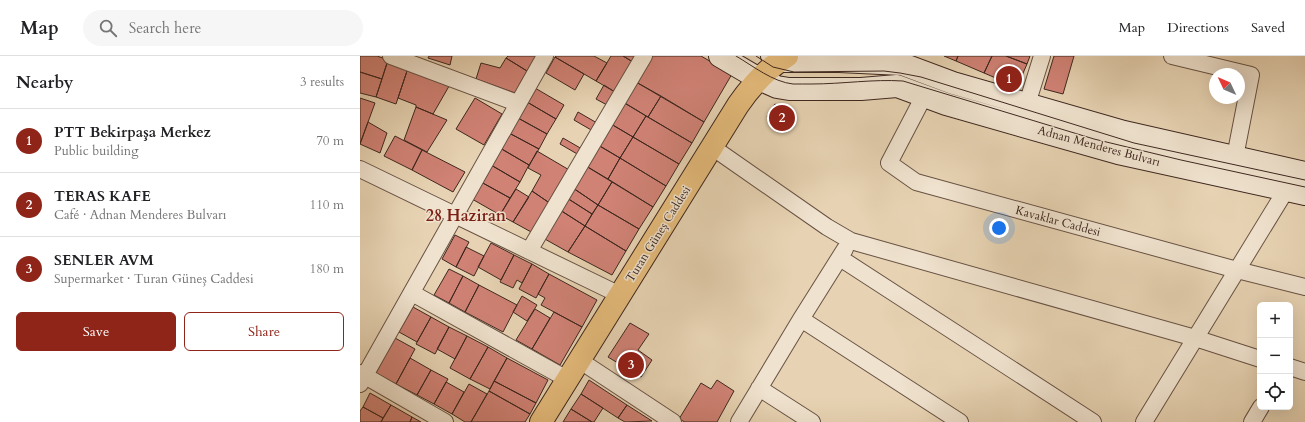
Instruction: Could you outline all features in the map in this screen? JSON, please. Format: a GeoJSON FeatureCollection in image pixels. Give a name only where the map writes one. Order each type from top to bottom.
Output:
{"type":"FeatureCollection","features":[{"type":"Feature","properties":{"kind":"main road","name":"Adnan Menderes Bulvarı"},"geometry":{"type":"LineString","coordinates":[[720,56],[759,79],[777,87],[789,89],[861,89],[897,86],[924,96],[1118,153],[1301,180]]}},
{"type":"Feature","properties":{"kind":"main road","name":"Adnan Menderes Bulvarı"},"geometry":{"type":"LineString","coordinates":[[778,57],[839,61],[896,60],[953,83],[1124,132],[1235,157],[1301,180]]}},
{"type":"Feature","properties":{"kind":"main road","name":"Turan Güneş Caddesi"},"geometry":{"type":"LineString","coordinates":[[541,422],[578,360],[738,105],[778,57]]}},
{"type":"Feature","properties":{"kind":"main road"},"geometry":{"type":"LineString","coordinates":[[896,60],[897,86]]}},
{"type":"Feature","properties":{"kind":"street"},"geometry":{"type":"LineString","coordinates":[[391,56],[517,103]]}},
{"type":"Feature","properties":{"kind":"street"},"geometry":{"type":"LineString","coordinates":[[445,422],[361,378],[412,292],[517,103],[545,56]]}},
{"type":"Feature","properties":{"kind":"street"},"geometry":{"type":"LineString","coordinates":[[529,251],[644,56]]}},
{"type":"Feature","properties":{"kind":"street"},"geometry":{"type":"LineString","coordinates":[[1027,104],[1042,56]]}},
{"type":"Feature","properties":{"kind":"street"},"geometry":{"type":"LineString","coordinates":[[1172,56],[1251,75],[1235,157]]}},
{"type":"Feature","properties":{"kind":"street","name":"Kavaklar Caddesi"},"geometry":{"type":"LineString","coordinates":[[924,96],[888,163],[916,182],[1237,270],[1305,287]]}},
{"type":"Feature","properties":{"kind":"street"},"geometry":{"type":"LineString","coordinates":[[712,147],[827,227],[851,241],[1195,338],[1257,357]]}},
{"type":"Feature","properties":{"kind":"street"},"geometry":{"type":"LineString","coordinates":[[360,169],[620,295]]}},
{"type":"Feature","properties":{"kind":"street"},"geometry":{"type":"LineString","coordinates":[[1144,422],[1237,270],[1301,180]]}},
{"type":"Feature","properties":{"kind":"street"},"geometry":{"type":"LineString","coordinates":[[739,422],[801,319],[851,241]]}},
{"type":"Feature","properties":{"kind":"street"},"geometry":{"type":"LineString","coordinates":[[840,258],[1093,422]]}},
{"type":"Feature","properties":{"kind":"street"},"geometry":{"type":"LineString","coordinates":[[412,292],[567,379]]}},
{"type":"Feature","properties":{"kind":"street"},"geometry":{"type":"LineString","coordinates":[[801,319],[960,422]]}},
{"type":"Feature","properties":{"kind":"street"},"geometry":{"type":"LineString","coordinates":[[578,360],[673,422]]}},
{"type":"Feature","properties":{"kind":"street"},"geometry":{"type":"LineString","coordinates":[[1293,368],[1305,372]]}},
{"type":"Feature","properties":{"kind":"street"},"geometry":{"type":"LineString","coordinates":[[759,388],[812,422]]}},
{"type":"Feature","properties":{"kind":"street"},"geometry":{"type":"LineString","coordinates":[[1252,422],[1259,410]]}},
{"type":"Feature","properties":{"kind":"building"},"geometry":{"type":"Polygon","coordinates":[[[360,56],[377,56],[388,60],[382,79],[360,72],[360,56]]]}},
{"type":"Feature","properties":{"kind":"building"},"geometry":{"type":"Polygon","coordinates":[[[429,56],[452,56],[450,65],[428,58],[429,56]]]}},
{"type":"Feature","properties":{"kind":"building"},"geometry":{"type":"Polygon","coordinates":[[[508,56],[536,56],[527,71],[506,58],[508,56]]]}},
{"type":"Feature","properties":{"kind":"building"},"geometry":{"type":"Polygon","coordinates":[[[594,56],[607,63],[596,81],[555,57],[594,56]]]}},
{"type":"Feature","properties":{"kind":"building"},"geometry":{"type":"Polygon","coordinates":[[[611,56],[623,56],[633,62],[615,92],[596,81],[611,56]]]}},
{"type":"Feature","properties":{"kind":"building"},"geometry":{"type":"Polygon","coordinates":[[[623,56],[636,56],[633,62],[623,56]]]}},
{"type":"Feature","properties":{"kind":"building"},"geometry":{"type":"Polygon","coordinates":[[[651,56],[701,56],[732,74],[704,122],[636,82],[651,56]]]}},
{"type":"Feature","properties":{"kind":"building"},"geometry":{"type":"Polygon","coordinates":[[[944,56],[958,56],[956,61],[944,56]]]}},
{"type":"Feature","properties":{"kind":"building"},"geometry":{"type":"Polygon","coordinates":[[[958,56],[992,56],[984,73],[956,61],[958,56]]]}},
{"type":"Feature","properties":{"kind":"building"},"geometry":{"type":"Polygon","coordinates":[[[992,56],[1006,56],[1027,64],[1017,87],[984,73],[992,56]]]}},
{"type":"Feature","properties":{"kind":"building"},"geometry":{"type":"Polygon","coordinates":[[[1006,56],[1030,56],[1027,64],[1006,56]]]}},
{"type":"Feature","properties":{"kind":"building"},"geometry":{"type":"Polygon","coordinates":[[[1054,56],[1074,56],[1063,94],[1044,89],[1054,56]]]}},
{"type":"Feature","properties":{"kind":"building"},"geometry":{"type":"Polygon","coordinates":[[[555,57],[584,74],[575,90],[546,73],[555,57]]]}},
{"type":"Feature","properties":{"kind":"building"},"geometry":{"type":"Polygon","coordinates":[[[506,58],[527,71],[515,93],[476,79],[481,63],[500,68],[506,58]]]}},
{"type":"Feature","properties":{"kind":"building"},"geometry":{"type":"Polygon","coordinates":[[[388,60],[409,65],[396,104],[376,97],[388,60]]]}},
{"type":"Feature","properties":{"kind":"building"},"geometry":{"type":"Polygon","coordinates":[[[409,65],[452,81],[433,114],[398,98],[409,65]]]}},
{"type":"Feature","properties":{"kind":"building"},"geometry":{"type":"Polygon","coordinates":[[[360,72],[382,79],[376,97],[360,93],[360,72]]]}},
{"type":"Feature","properties":{"kind":"building"},"geometry":{"type":"Polygon","coordinates":[[[636,82],[661,96],[648,117],[623,102],[636,82]]]}},
{"type":"Feature","properties":{"kind":"building"},"geometry":{"type":"Polygon","coordinates":[[[604,85],[615,92],[607,105],[596,99],[604,85]]]}},
{"type":"Feature","properties":{"kind":"building"},"geometry":{"type":"Polygon","coordinates":[[[535,88],[564,105],[556,119],[527,102],[535,88]]]}},
{"type":"Feature","properties":{"kind":"building"},"geometry":{"type":"Polygon","coordinates":[[[661,96],[704,122],[692,143],[648,117],[661,96]]]}},
{"type":"Feature","properties":{"kind":"building"},"geometry":{"type":"Polygon","coordinates":[[[360,98],[375,103],[360,144],[360,98]]]}},
{"type":"Feature","properties":{"kind":"building"},"geometry":{"type":"Polygon","coordinates":[[[475,98],[502,114],[484,145],[456,129],[475,98]]]}},
{"type":"Feature","properties":{"kind":"building"},"geometry":{"type":"Polygon","coordinates":[[[527,102],[556,119],[547,134],[518,118],[527,102]]]}},
{"type":"Feature","properties":{"kind":"building"},"geometry":{"type":"Polygon","coordinates":[[[623,102],[646,116],[633,137],[611,124],[623,102]]]}},
{"type":"Feature","properties":{"kind":"building"},"geometry":{"type":"Polygon","coordinates":[[[775,104],[792,115],[787,130],[767,117],[775,104]]]}},
{"type":"Feature","properties":{"kind":"building"},"geometry":{"type":"Polygon","coordinates":[[[416,107],[447,120],[427,152],[404,140],[416,107]]]}},
{"type":"Feature","properties":{"kind":"building"},"geometry":{"type":"Polygon","coordinates":[[[578,112],[597,123],[593,131],[574,120],[578,112]]]}},
{"type":"Feature","properties":{"kind":"building"},"geometry":{"type":"Polygon","coordinates":[[[646,116],[692,143],[679,164],[633,137],[646,116]]]}},
{"type":"Feature","properties":{"kind":"building"},"geometry":{"type":"Polygon","coordinates":[[[518,118],[547,134],[539,149],[509,133],[518,118]]]}},
{"type":"Feature","properties":{"kind":"building"},"geometry":{"type":"Polygon","coordinates":[[[368,122],[387,133],[380,153],[360,144],[368,122]]]}},
{"type":"Feature","properties":{"kind":"building"},"geometry":{"type":"Polygon","coordinates":[[[611,124],[633,137],[620,158],[598,145],[611,124]]]}},
{"type":"Feature","properties":{"kind":"building"},"geometry":{"type":"Polygon","coordinates":[[[509,133],[539,149],[529,165],[500,148],[509,133]]]}},
{"type":"Feature","properties":{"kind":"building"},"geometry":{"type":"Polygon","coordinates":[[[395,136],[422,150],[412,170],[384,156],[395,136]]]}},
{"type":"Feature","properties":{"kind":"building"},"geometry":{"type":"Polygon","coordinates":[[[633,137],[679,164],[666,186],[620,158],[633,137]]]}},
{"type":"Feature","properties":{"kind":"building"},"geometry":{"type":"Polygon","coordinates":[[[563,138],[582,149],[579,155],[560,144],[563,138]]]}},
{"type":"Feature","properties":{"kind":"building"},"geometry":{"type":"Polygon","coordinates":[[[598,145],[620,158],[608,179],[586,166],[598,145]]]}},
{"type":"Feature","properties":{"kind":"building"},"geometry":{"type":"Polygon","coordinates":[[[500,148],[529,165],[520,182],[491,165],[500,148]]]}},
{"type":"Feature","properties":{"kind":"building"},"geometry":{"type":"Polygon","coordinates":[[[422,150],[465,172],[453,192],[412,170],[422,150]]]}},
{"type":"Feature","properties":{"kind":"building"},"geometry":{"type":"Polygon","coordinates":[[[537,151],[571,171],[551,204],[532,191],[541,175],[528,168],[537,151]]]}},
{"type":"Feature","properties":{"kind":"building"},"geometry":{"type":"Polygon","coordinates":[[[620,158],[666,186],[653,207],[608,179],[620,158]]]}},
{"type":"Feature","properties":{"kind":"building"},"geometry":{"type":"Polygon","coordinates":[[[491,165],[520,182],[510,198],[481,182],[491,165]]]}},
{"type":"Feature","properties":{"kind":"building"},"geometry":{"type":"Polygon","coordinates":[[[586,166],[612,182],[598,205],[573,188],[586,166]]]}},
{"type":"Feature","properties":{"kind":"building"},"geometry":{"type":"Polygon","coordinates":[[[481,182],[510,198],[500,215],[472,199],[481,182]]]}},
{"type":"Feature","properties":{"kind":"building"},"geometry":{"type":"Polygon","coordinates":[[[612,182],[653,207],[639,229],[598,205],[612,182]]]}},
{"type":"Feature","properties":{"kind":"building"},"geometry":{"type":"Polygon","coordinates":[[[573,188],[598,205],[592,214],[567,198],[573,188]]]}},
{"type":"Feature","properties":{"kind":"building"},"geometry":{"type":"Polygon","coordinates":[[[516,189],[529,197],[513,222],[500,215],[516,189]]]}},
{"type":"Feature","properties":{"kind":"building"},"geometry":{"type":"Polygon","coordinates":[[[532,191],[551,204],[533,233],[513,222],[532,191]]]}},
{"type":"Feature","properties":{"kind":"building"},"geometry":{"type":"Polygon","coordinates":[[[567,198],[592,214],[585,226],[560,210],[567,198]]]}},
{"type":"Feature","properties":{"kind":"building"},"geometry":{"type":"Polygon","coordinates":[[[598,205],[639,229],[626,251],[585,226],[598,205]]]}},
{"type":"Feature","properties":{"kind":"building"},"geometry":{"type":"Polygon","coordinates":[[[560,210],[585,226],[568,252],[543,238],[560,210]]]}},
{"type":"Feature","properties":{"kind":"building"},"geometry":{"type":"Polygon","coordinates":[[[585,226],[626,251],[612,275],[568,252],[585,226]]]}},
{"type":"Feature","properties":{"kind":"building"},"geometry":{"type":"Polygon","coordinates":[[[455,235],[469,242],[456,267],[442,259],[455,235]]]}},
{"type":"Feature","properties":{"kind":"building"},"geometry":{"type":"Polygon","coordinates":[[[491,243],[514,255],[501,280],[478,267],[491,243]]]}},
{"type":"Feature","properties":{"kind":"building"},"geometry":{"type":"Polygon","coordinates":[[[466,247],[484,256],[474,276],[456,267],[466,247]]]}},
{"type":"Feature","properties":{"kind":"building"},"geometry":{"type":"Polygon","coordinates":[[[514,255],[532,264],[522,283],[517,280],[513,288],[500,282],[514,255]]]}},
{"type":"Feature","properties":{"kind":"building"},"geometry":{"type":"Polygon","coordinates":[[[532,264],[549,274],[536,298],[519,289],[532,264]]]}},
{"type":"Feature","properties":{"kind":"building"},"geometry":{"type":"Polygon","coordinates":[[[449,269],[463,276],[449,303],[434,295],[449,269]]]}},
{"type":"Feature","properties":{"kind":"building"},"geometry":{"type":"Polygon","coordinates":[[[549,274],[597,300],[582,327],[541,305],[545,298],[538,294],[549,274]]]}},
{"type":"Feature","properties":{"kind":"building"},"geometry":{"type":"Polygon","coordinates":[[[463,276],[479,285],[465,312],[449,303],[463,276]]]}},
{"type":"Feature","properties":{"kind":"building"},"geometry":{"type":"Polygon","coordinates":[[[479,285],[517,305],[503,332],[465,312],[479,285]]]}},
{"type":"Feature","properties":{"kind":"building"},"geometry":{"type":"Polygon","coordinates":[[[522,296],[537,305],[527,321],[513,312],[522,296]]]}},
{"type":"Feature","properties":{"kind":"building"},"geometry":{"type":"Polygon","coordinates":[[[413,307],[431,317],[417,342],[399,332],[413,307]]]}},
{"type":"Feature","properties":{"kind":"building"},"geometry":{"type":"Polygon","coordinates":[[[535,309],[550,318],[532,349],[516,340],[535,309]]]}},
{"type":"Feature","properties":{"kind":"building"},"geometry":{"type":"Polygon","coordinates":[[[554,312],[582,327],[560,365],[532,349],[554,312]]]}},
{"type":"Feature","properties":{"kind":"building"},"geometry":{"type":"Polygon","coordinates":[[[431,317],[449,327],[435,354],[416,344],[431,317]]]}},
{"type":"Feature","properties":{"kind":"building"},"geometry":{"type":"Polygon","coordinates":[[[630,323],[649,334],[638,350],[652,360],[641,377],[608,357],[630,323]]]}},
{"type":"Feature","properties":{"kind":"building"},"geometry":{"type":"Polygon","coordinates":[[[449,327],[467,336],[455,359],[437,349],[449,327]]]}},
{"type":"Feature","properties":{"kind":"building"},"geometry":{"type":"Polygon","coordinates":[[[467,336],[488,347],[470,379],[450,368],[467,336]]]}},
{"type":"Feature","properties":{"kind":"building"},"geometry":{"type":"Polygon","coordinates":[[[395,338],[415,349],[396,384],[376,373],[395,338]]]}},
{"type":"Feature","properties":{"kind":"building"},"geometry":{"type":"Polygon","coordinates":[[[488,347],[507,358],[490,389],[470,379],[488,347]]]}},
{"type":"Feature","properties":{"kind":"building"},"geometry":{"type":"Polygon","coordinates":[[[410,358],[431,370],[417,395],[396,384],[410,358]]]}},
{"type":"Feature","properties":{"kind":"building"},"geometry":{"type":"Polygon","coordinates":[[[507,358],[548,380],[536,403],[494,381],[507,358]]]}},
{"type":"Feature","properties":{"kind":"building"},"geometry":{"type":"Polygon","coordinates":[[[431,370],[448,379],[434,404],[417,395],[431,370]]]}},
{"type":"Feature","properties":{"kind":"building"},"geometry":{"type":"Polygon","coordinates":[[[589,380],[627,405],[618,418],[581,394],[589,380]]]}},
{"type":"Feature","properties":{"kind":"building"},"geometry":{"type":"Polygon","coordinates":[[[717,380],[734,391],[717,422],[685,422],[679,419],[701,383],[711,389],[717,380]]]}},
{"type":"Feature","properties":{"kind":"building"},"geometry":{"type":"Polygon","coordinates":[[[494,381],[536,403],[530,414],[489,391],[494,381]]]}},
{"type":"Feature","properties":{"kind":"building"},"geometry":{"type":"Polygon","coordinates":[[[446,382],[464,392],[452,414],[434,404],[446,382]]]}},
{"type":"Feature","properties":{"kind":"building"},"geometry":{"type":"Polygon","coordinates":[[[469,384],[487,394],[471,422],[465,422],[452,414],[469,384]]]}},
{"type":"Feature","properties":{"kind":"building"},"geometry":{"type":"Polygon","coordinates":[[[489,391],[530,414],[525,422],[471,422],[489,391]]]}},
{"type":"Feature","properties":{"kind":"building"},"geometry":{"type":"Polygon","coordinates":[[[370,393],[391,405],[383,418],[363,407],[370,393]]]}},
{"type":"Feature","properties":{"kind":"building"},"geometry":{"type":"Polygon","coordinates":[[[581,394],[603,408],[594,422],[571,409],[581,394]]]}},
{"type":"Feature","properties":{"kind":"building"},"geometry":{"type":"Polygon","coordinates":[[[391,405],[412,417],[410,422],[381,422],[391,405]]]}},
{"type":"Feature","properties":{"kind":"building"},"geometry":{"type":"Polygon","coordinates":[[[627,405],[652,421],[625,422],[618,418],[627,405]]]}},
{"type":"Feature","properties":{"kind":"building"},"geometry":{"type":"Polygon","coordinates":[[[363,407],[383,418],[381,422],[360,422],[360,411],[363,407]]]}},
{"type":"Feature","properties":{"kind":"building"},"geometry":{"type":"Polygon","coordinates":[[[571,409],[592,422],[563,422],[571,409]]]}},
{"type":"Feature","properties":{"kind":"building"},"geometry":{"type":"Polygon","coordinates":[[[412,417],[421,422],[410,422],[412,417]]]}},
{"type":"Feature","properties":{"kind":"tram line"},"geometry":{"type":"LineString","coordinates":[[736,56],[763,73],[786,83],[812,84],[903,81],[1094,139],[1305,187]]}},
{"type":"Feature","properties":{"kind":"tram line"},"geometry":{"type":"LineString","coordinates":[[756,56],[773,67],[794,72],[884,71],[921,77],[1134,143],[1305,180]]}},
{"type":"Feature","properties":{"kind":"place","name":"PTT Bekirpaşa Merkez"},"geometry":{"type":"Point","coordinates":[1009,79]}},
{"type":"Feature","properties":{"kind":"place","name":"TERAS KAFE"},"geometry":{"type":"Point","coordinates":[782,118]}},
{"type":"Feature","properties":{"kind":"place","name":"SENLER AVM"},"geometry":{"type":"Point","coordinates":[631,365]}},
{"type":"Feature","properties":{"kind":"district","name":"28 Haziran"},"geometry":{"type":"Point","coordinates":[466,216]}}]}
